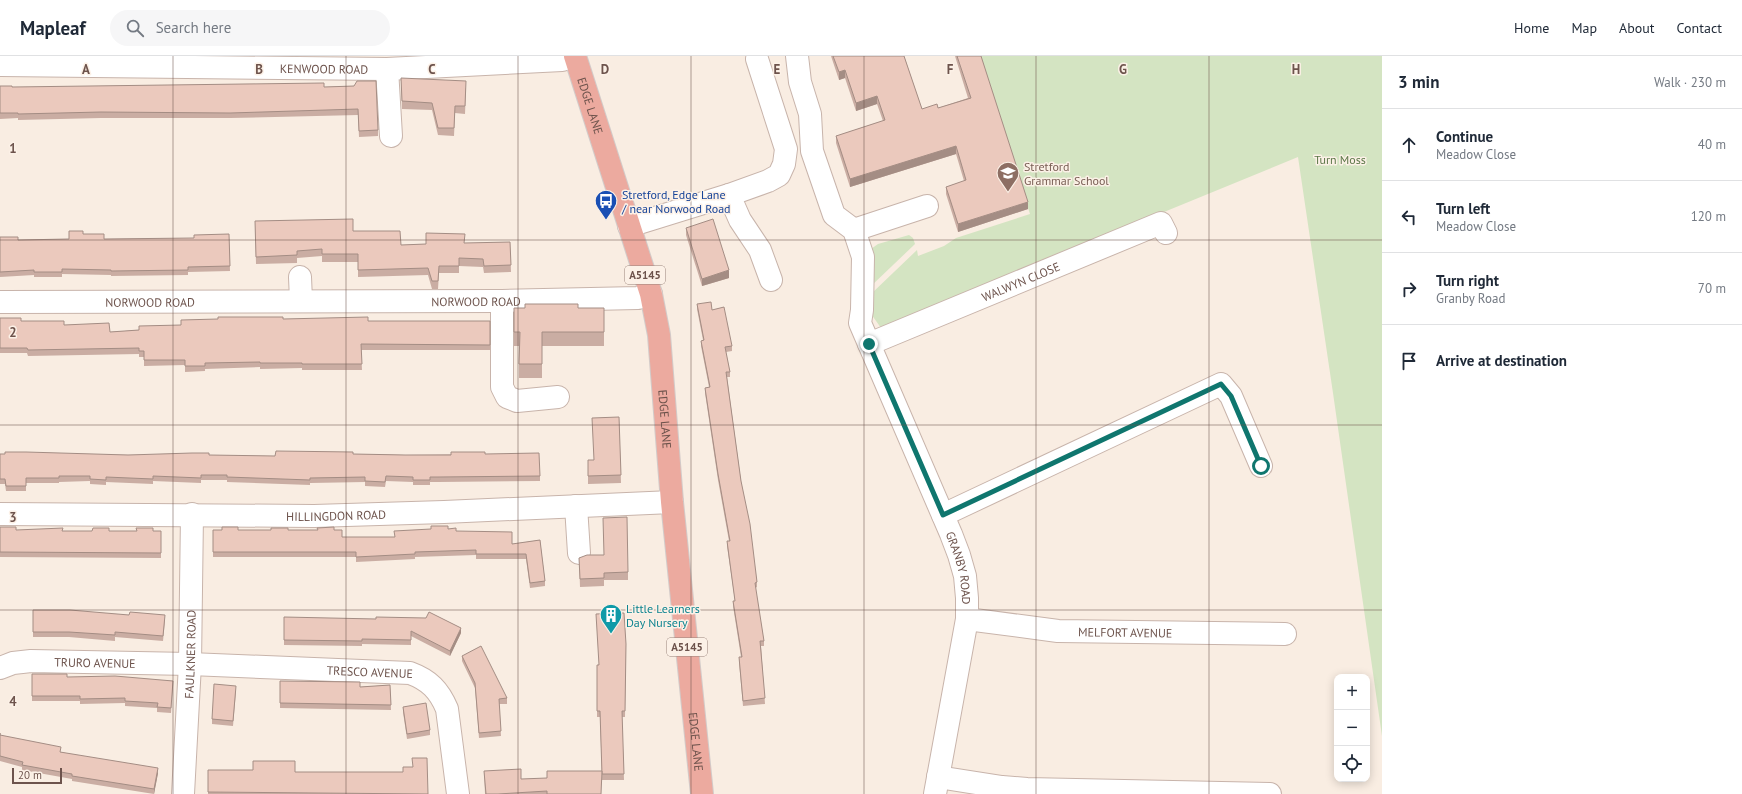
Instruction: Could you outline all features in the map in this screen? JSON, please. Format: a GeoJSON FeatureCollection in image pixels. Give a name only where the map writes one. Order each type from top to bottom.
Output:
{"type":"FeatureCollection","features":[{"type":"Feature","properties":{"kind":"highway","name":"EDGE LANE"},"geometry":{"type":"LineString","coordinates":[[575,56],[651,294],[659,335],[672,502],[702,794]]}},
{"type":"Feature","properties":{"kind":"street","name":"KENWOOD ROAD"},"geometry":{"type":"LineString","coordinates":[[0,65],[387,69],[562,60],[575,56]]}},
{"type":"Feature","properties":{"kind":"street"},"geometry":{"type":"LineString","coordinates":[[797,56],[800,82],[810,114],[812,151],[834,215],[854,230],[927,206]]}},
{"type":"Feature","properties":{"kind":"street"},"geometry":{"type":"LineString","coordinates":[[629,226],[730,194],[768,181],[779,175],[784,164],[786,149],[757,59]]}},
{"type":"Feature","properties":{"kind":"street"},"geometry":{"type":"LineString","coordinates":[[387,69],[391,136]]}},
{"type":"Feature","properties":{"kind":"street"},"geometry":{"type":"LineString","coordinates":[[730,194],[740,220],[760,250],[771,280]]}},
{"type":"Feature","properties":{"kind":"street","name":"WALWYN CLOSE"},"geometry":{"type":"LineString","coordinates":[[869,344],[1162,223],[1166,233]]}},
{"type":"Feature","properties":{"kind":"street","name":"GRANBY ROAD"},"geometry":{"type":"LineString","coordinates":[[854,230],[863,256],[862,310],[860,324],[943,515],[959,555],[965,576],[967,619],[936,786]]}},
{"type":"Feature","properties":{"kind":"street"},"geometry":{"type":"LineString","coordinates":[[300,277],[301,300]]}},
{"type":"Feature","properties":{"kind":"street","name":"NORWOOD ROAD"},"geometry":{"type":"LineString","coordinates":[[0,302],[301,300],[502,301],[638,298],[651,294]]}},
{"type":"Feature","properties":{"kind":"street"},"geometry":{"type":"LineString","coordinates":[[502,301],[502,386],[507,397],[517,400],[558,397]]}},
{"type":"Feature","properties":{"kind":"street"},"geometry":{"type":"LineString","coordinates":[[943,515],[1221,384],[1231,396],[1261,466]]}},
{"type":"Feature","properties":{"kind":"street","name":"HILLINGDON ROAD"},"geometry":{"type":"LineString","coordinates":[[0,514],[192,514],[314,516],[672,502]]}},
{"type":"Feature","properties":{"kind":"street"},"geometry":{"type":"LineString","coordinates":[[576,506],[579,553]]}},
{"type":"Feature","properties":{"kind":"street","name":"FAULKNER ROAD"},"geometry":{"type":"LineString","coordinates":[[183,794],[190,664],[192,514]]}},
{"type":"Feature","properties":{"kind":"street","name":"MELFORT AVENUE"},"geometry":{"type":"LineString","coordinates":[[967,619],[1058,631],[1285,634]]}},
{"type":"Feature","properties":{"kind":"street","name":"TRURO AVENUE"},"geometry":{"type":"LineString","coordinates":[[0,668],[13,663],[31,660],[190,664]]}},
{"type":"Feature","properties":{"kind":"street","name":"TRESCO AVENUE"},"geometry":{"type":"LineString","coordinates":[[190,664],[410,672],[422,677],[433,685],[447,708],[458,794]]}},
{"type":"Feature","properties":{"kind":"street"},"geometry":{"type":"LineString","coordinates":[[936,786],[995,786],[1028,789],[1270,794]]}},
{"type":"Feature","properties":{"kind":"green space","name":"Turn Moss"},"geometry":{"type":"Polygon","coordinates":[[[979,56],[1382,56],[1382,736],[1298,157],[881,328],[869,311],[871,294],[917,250],[918,256],[944,246],[956,238],[1030,214],[979,56]]]}},
{"type":"Feature","properties":{"kind":"green space"},"geometry":{"type":"Polygon","coordinates":[[[909,235],[913,238],[915,244],[870,287],[871,249],[878,244],[909,235]]]}},
{"type":"Feature","properties":{"kind":"building"},"geometry":{"type":"Polygon","coordinates":[[[833,56],[904,56],[922,109],[937,104],[938,108],[971,98],[957,56],[981,56],[1028,202],[958,224],[946,187],[966,180],[956,146],[850,179],[836,136],[885,120],[877,96],[856,103],[845,70],[839,72],[833,56]]]}},
{"type":"Feature","properties":{"kind":"building"},"geometry":{"type":"Polygon","coordinates":[[[401,78],[466,81],[465,106],[455,106],[454,128],[438,128],[432,103],[402,101],[401,78]]]}},
{"type":"Feature","properties":{"kind":"building"},"geometry":{"type":"Polygon","coordinates":[[[357,81],[376,81],[378,130],[359,131],[358,109],[230,113],[0,113],[0,86],[324,83],[324,87],[354,86],[357,81]]]}},
{"type":"Feature","properties":{"kind":"building"},"geometry":{"type":"Polygon","coordinates":[[[353,219],[353,231],[400,231],[401,245],[426,244],[426,233],[465,234],[464,243],[510,242],[511,265],[484,266],[483,259],[459,258],[459,266],[439,266],[438,281],[432,281],[428,268],[358,270],[358,254],[322,254],[322,249],[297,251],[297,255],[256,257],[255,221],[353,219]]]}},
{"type":"Feature","properties":{"kind":"building"},"geometry":{"type":"Polygon","coordinates":[[[713,219],[729,270],[702,279],[686,228],[713,219]]]}},
{"type":"Feature","properties":{"kind":"building"},"geometry":{"type":"Polygon","coordinates":[[[69,231],[83,231],[83,234],[104,234],[104,239],[194,238],[194,235],[229,234],[230,266],[188,267],[188,270],[111,271],[62,269],[62,272],[34,272],[34,270],[0,272],[0,237],[18,237],[18,240],[69,239],[69,231]]]}},
{"type":"Feature","properties":{"kind":"building"},"geometry":{"type":"Polygon","coordinates":[[[711,302],[712,310],[724,307],[732,346],[725,347],[730,372],[726,372],[741,481],[750,524],[757,582],[755,583],[764,641],[760,641],[765,698],[743,701],[739,657],[742,657],[733,601],[735,601],[727,541],[730,541],[705,388],[710,387],[701,341],[704,340],[697,304],[711,302]]]}},
{"type":"Feature","properties":{"kind":"building"},"geometry":{"type":"Polygon","coordinates":[[[525,304],[578,304],[578,308],[604,308],[604,332],[542,332],[542,364],[519,364],[520,332],[514,332],[514,308],[525,308],[525,304]]]}},
{"type":"Feature","properties":{"kind":"building"},"geometry":{"type":"Polygon","coordinates":[[[218,317],[283,317],[283,319],[368,317],[368,321],[490,321],[490,345],[361,344],[362,364],[260,362],[205,363],[205,366],[185,366],[185,360],[144,360],[144,351],[139,351],[139,348],[28,350],[27,348],[0,348],[0,318],[21,318],[21,321],[64,321],[64,325],[109,323],[110,332],[139,330],[139,326],[181,325],[181,320],[218,319],[218,317]]]}},
{"type":"Feature","properties":{"kind":"building"},"geometry":{"type":"Polygon","coordinates":[[[619,417],[621,475],[588,476],[588,460],[594,460],[592,418],[619,417]]]}},
{"type":"Feature","properties":{"kind":"building"},"geometry":{"type":"Polygon","coordinates":[[[276,451],[353,452],[353,454],[405,455],[451,455],[451,452],[485,452],[485,454],[539,453],[540,476],[430,477],[430,480],[413,480],[413,477],[386,476],[385,482],[365,481],[365,477],[310,478],[310,480],[201,475],[201,478],[153,476],[153,479],[106,477],[106,480],[90,479],[90,476],[59,476],[59,478],[26,478],[26,486],[6,486],[5,479],[0,479],[0,454],[5,454],[5,452],[128,455],[209,453],[209,455],[275,456],[276,451]]]}},
{"type":"Feature","properties":{"kind":"building"},"geometry":{"type":"Polygon","coordinates":[[[627,517],[628,572],[604,573],[604,578],[580,579],[579,558],[587,555],[604,555],[603,518],[627,517]]]}},
{"type":"Feature","properties":{"kind":"building"},"geometry":{"type":"Polygon","coordinates":[[[431,526],[448,526],[448,529],[456,528],[456,531],[512,532],[512,544],[540,540],[545,581],[530,583],[526,554],[476,554],[476,550],[415,552],[415,554],[356,557],[356,552],[213,552],[213,530],[222,530],[222,527],[238,527],[238,530],[271,530],[271,528],[288,528],[288,530],[318,530],[317,528],[334,527],[334,530],[342,530],[342,537],[395,537],[394,531],[431,529],[431,526]]]}},
{"type":"Feature","properties":{"kind":"building"},"geometry":{"type":"Polygon","coordinates":[[[0,527],[16,527],[16,530],[63,528],[62,531],[92,531],[93,528],[109,528],[109,531],[137,531],[136,528],[153,528],[153,531],[161,531],[161,553],[0,552],[0,527]]]}},
{"type":"Feature","properties":{"kind":"building"},"geometry":{"type":"Polygon","coordinates":[[[33,610],[70,610],[129,615],[130,612],[165,615],[163,636],[115,632],[115,635],[69,632],[33,632],[33,610]]]}},
{"type":"Feature","properties":{"kind":"building"},"geometry":{"type":"Polygon","coordinates":[[[429,612],[461,628],[450,651],[411,631],[411,640],[284,640],[284,617],[376,619],[376,617],[426,618],[429,612]]]}},
{"type":"Feature","properties":{"kind":"building"},"geometry":{"type":"Polygon","coordinates":[[[624,613],[626,644],[625,711],[622,711],[624,774],[602,774],[600,711],[597,711],[597,665],[599,665],[596,614],[624,613]]]}},
{"type":"Feature","properties":{"kind":"building"},"geometry":{"type":"Polygon","coordinates":[[[481,646],[507,698],[499,699],[501,731],[479,733],[475,683],[462,656],[481,646]]]}},
{"type":"Feature","properties":{"kind":"building"},"geometry":{"type":"Polygon","coordinates":[[[32,674],[67,674],[67,677],[115,676],[173,681],[171,708],[157,707],[158,703],[125,701],[125,698],[80,699],[80,696],[32,696],[32,674]]]}},
{"type":"Feature","properties":{"kind":"building"},"geometry":{"type":"Polygon","coordinates":[[[280,681],[360,682],[360,687],[390,685],[391,705],[280,703],[280,681]]]}},
{"type":"Feature","properties":{"kind":"building"},"geometry":{"type":"Polygon","coordinates":[[[214,684],[236,686],[233,721],[212,719],[214,684]]]}},
{"type":"Feature","properties":{"kind":"building"},"geometry":{"type":"Polygon","coordinates":[[[426,703],[430,730],[407,734],[403,707],[426,703]]]}},
{"type":"Feature","properties":{"kind":"building"},"geometry":{"type":"Polygon","coordinates":[[[0,735],[61,747],[60,752],[158,768],[154,789],[72,776],[72,774],[22,765],[23,762],[0,756],[0,735]]]}},
{"type":"Feature","properties":{"kind":"building"},"geometry":{"type":"Polygon","coordinates":[[[412,758],[427,758],[428,794],[208,792],[208,770],[253,770],[253,761],[295,761],[295,772],[403,772],[403,767],[413,767],[412,758]]]}},
{"type":"Feature","properties":{"kind":"building"},"geometry":{"type":"Polygon","coordinates":[[[521,769],[521,779],[547,778],[547,771],[602,771],[601,794],[547,794],[547,791],[486,794],[484,771],[521,769]]]}},
{"type":"Feature","properties":{"kind":"place","name":"Stretford Grammar School"},"geometry":{"type":"Point","coordinates":[1008,192]}},
{"type":"Feature","properties":{"kind":"place","name":"Stretford, Edge Lane / near Norwood Road"},"geometry":{"type":"Point","coordinates":[606,220]}},
{"type":"Feature","properties":{"kind":"place","name":"Little Learners Day Nursery"},"geometry":{"type":"Point","coordinates":[611,634]}},
{"type":"Feature","properties":{"kind":"route"},"geometry":{"type":"LineString","coordinates":[[869,344],[943,515],[1221,384],[1231,396],[1261,466]]}}]}
